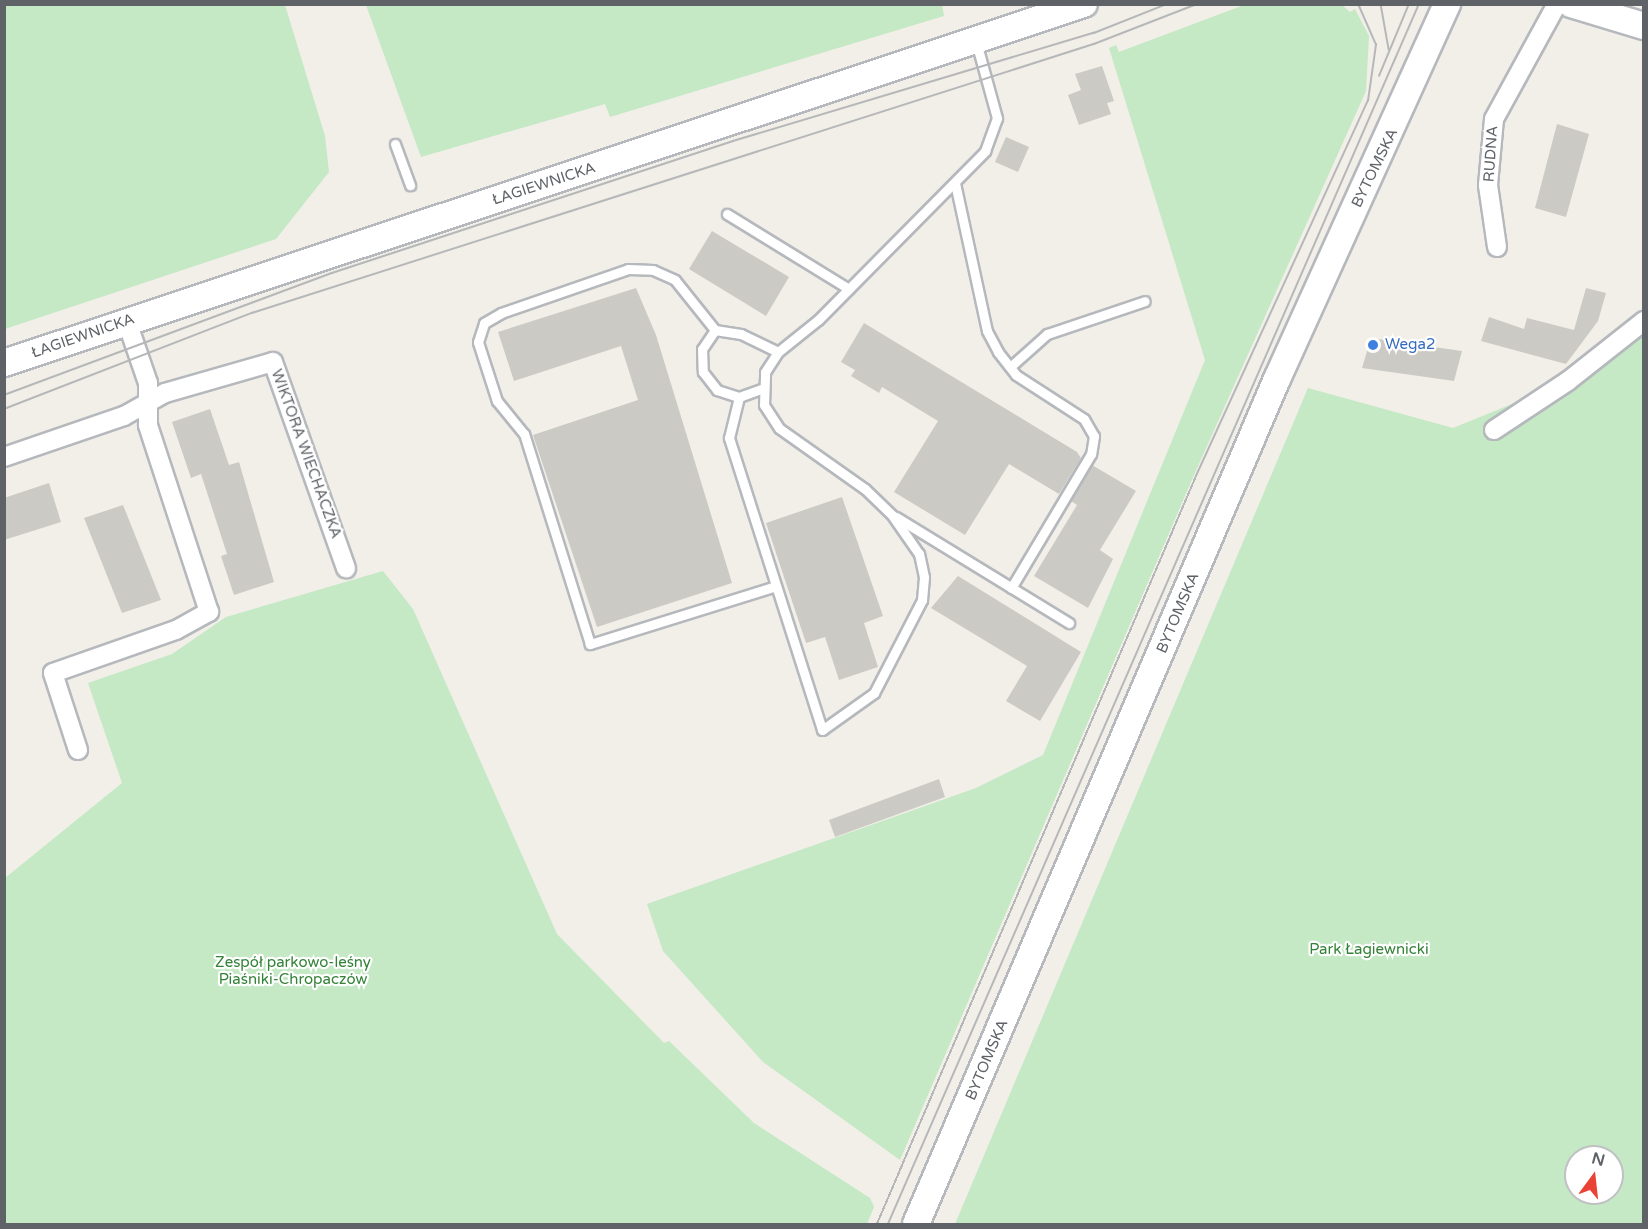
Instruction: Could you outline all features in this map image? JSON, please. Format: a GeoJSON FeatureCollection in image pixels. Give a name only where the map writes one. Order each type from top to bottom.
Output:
{"type":"FeatureCollection","features":[{"type":"Feature","properties":{"kind":"main road","name":"ŁAGIEWNICKA"},"geometry":{"type":"LineString","coordinates":[[4,363],[976,42],[1084,4]]}},
{"type":"Feature","properties":{"kind":"main road","name":"BYTOMSKA"},"geometry":{"type":"LineString","coordinates":[[916,1224],[1277,380],[1447,4]]}},
{"type":"Feature","properties":{"kind":"main road"},"geometry":{"type":"LineString","coordinates":[[1571,4],[1644,26]]}},
{"type":"Feature","properties":{"kind":"street","name":"RUDNA"},"geometry":{"type":"LineString","coordinates":[[1497,247],[1488,185],[1494,118],[1557,4]]}},
{"type":"Feature","properties":{"kind":"street"},"geometry":{"type":"LineString","coordinates":[[1494,430],[1568,381],[1644,321]]}},
{"type":"Feature","properties":{"kind":"street"},"geometry":{"type":"LineString","coordinates":[[78,750],[53,673],[176,630],[209,612],[148,425],[148,383],[127,322]]}},
{"type":"Feature","properties":{"kind":"street","name":"WIKTORA WIECHACZKA"},"geometry":{"type":"LineString","coordinates":[[4,457],[124,416],[148,402],[273,362],[346,568]]}},
{"type":"Feature","properties":{"kind":"lane"},"geometry":{"type":"LineString","coordinates":[[976,42],[997,118],[985,151],[849,289],[778,352],[761,389],[764,405],[779,428],[866,489],[892,514],[1069,623]]}},
{"type":"Feature","properties":{"kind":"lane"},"geometry":{"type":"LineString","coordinates":[[395,144],[410,185]]}},
{"type":"Feature","properties":{"kind":"lane"},"geometry":{"type":"LineString","coordinates":[[955,183],[987,331],[1010,367],[1084,420],[1094,436],[1091,454],[1011,588]]}},
{"type":"Feature","properties":{"kind":"lane"},"geometry":{"type":"LineString","coordinates":[[727,214],[849,289]]}},
{"type":"Feature","properties":{"kind":"lane"},"geometry":{"type":"LineString","coordinates":[[772,587],[590,644],[524,434],[497,401],[478,342],[484,323],[501,313],[628,269],[653,270],[675,280],[715,330],[741,334],[778,352]]}},
{"type":"Feature","properties":{"kind":"lane"},"geometry":{"type":"LineString","coordinates":[[1010,367],[1047,334],[1145,300]]}},
{"type":"Feature","properties":{"kind":"lane"},"geometry":{"type":"LineString","coordinates":[[715,330],[702,349],[703,372],[717,390],[739,397],[761,389]]}},
{"type":"Feature","properties":{"kind":"lane"},"geometry":{"type":"LineString","coordinates":[[739,397],[729,438],[772,587],[822,730],[874,693],[922,600],[919,554],[892,514]]}},
{"type":"Feature","properties":{"kind":"green space"},"geometry":{"type":"Polygon","coordinates":[[[942,4],[944,16],[610,117],[605,104],[421,157],[366,5],[942,4]]]}},
{"type":"Feature","properties":{"kind":"green space"},"geometry":{"type":"Polygon","coordinates":[[[4,5],[285,5],[325,136],[329,172],[276,239],[5,329],[4,5]]]}},
{"type":"Feature","properties":{"kind":"green space"},"geometry":{"type":"Polygon","coordinates":[[[1244,5],[1342,5],[1350,12],[1355,9],[1369,36],[1366,91],[1194,475],[900,1160],[763,1062],[663,951],[647,904],[976,788],[1043,755],[1205,360],[1109,48],[1116,45],[1119,52],[1244,5]]]}},
{"type":"Feature","properties":{"kind":"green space","name":"Park Łagiewnicki"},"geometry":{"type":"Polygon","coordinates":[[[1643,316],[1643,1224],[955,1224],[1308,388],[1453,428],[1568,381],[1643,316]]]}},
{"type":"Feature","properties":{"kind":"green space","name":"Zespół parkowo-leśny Piaśniki-Chropaczów"},"geometry":{"type":"Polygon","coordinates":[[[383,571],[413,609],[557,934],[664,1043],[669,1041],[754,1123],[870,1198],[874,1207],[867,1224],[5,1224],[5,878],[122,783],[88,683],[172,654],[226,617],[383,571]]]}},
{"type":"Feature","properties":{"kind":"building"},"geometry":{"type":"Polygon","coordinates":[[[1102,66],[1114,101],[1107,103],[1111,114],[1079,125],[1068,95],[1081,90],[1075,74],[1102,66]]]}},
{"type":"Feature","properties":{"kind":"building"},"geometry":{"type":"Polygon","coordinates":[[[1557,124],[1589,134],[1566,217],[1535,208],[1557,124]]]}},
{"type":"Feature","properties":{"kind":"building"},"geometry":{"type":"Polygon","coordinates":[[[1006,137],[1029,147],[1018,172],[995,162],[1006,137]]]}},
{"type":"Feature","properties":{"kind":"building"},"geometry":{"type":"Polygon","coordinates":[[[712,231],[789,277],[766,316],[689,269],[712,231]]]}},
{"type":"Feature","properties":{"kind":"building"},"geometry":{"type":"Polygon","coordinates":[[[636,288],[656,335],[732,583],[597,627],[533,435],[638,400],[621,346],[514,381],[498,332],[636,288]]]}},
{"type":"Feature","properties":{"kind":"building"},"geometry":{"type":"Polygon","coordinates":[[[1586,288],[1606,293],[1598,321],[1566,364],[1481,341],[1489,317],[1524,329],[1527,318],[1574,330],[1586,288]]]}},
{"type":"Feature","properties":{"kind":"building"},"geometry":{"type":"Polygon","coordinates":[[[864,323],[1077,452],[1081,458],[1059,494],[1009,464],[965,535],[894,492],[938,421],[882,387],[879,393],[851,376],[855,370],[841,362],[864,323]]]}},
{"type":"Feature","properties":{"kind":"building"},"geometry":{"type":"Polygon","coordinates":[[[1371,338],[1462,351],[1454,381],[1362,368],[1371,338]]]}},
{"type":"Feature","properties":{"kind":"building"},"geometry":{"type":"Polygon","coordinates":[[[210,409],[229,465],[239,462],[274,582],[234,595],[221,556],[227,554],[201,474],[191,478],[172,422],[210,409]]]}},
{"type":"Feature","properties":{"kind":"building"},"geometry":{"type":"Polygon","coordinates":[[[1092,465],[1136,491],[1100,550],[1113,559],[1088,608],[1034,576],[1077,505],[1071,501],[1092,465]]]}},
{"type":"Feature","properties":{"kind":"building"},"geometry":{"type":"Polygon","coordinates":[[[49,483],[61,522],[4,540],[4,498],[49,483]]]}},
{"type":"Feature","properties":{"kind":"building"},"geometry":{"type":"Polygon","coordinates":[[[842,497],[883,616],[864,623],[878,667],[839,680],[825,637],[806,643],[766,523],[842,497]]]}},
{"type":"Feature","properties":{"kind":"building"},"geometry":{"type":"Polygon","coordinates":[[[123,505],[161,600],[122,613],[84,518],[123,505]]]}},
{"type":"Feature","properties":{"kind":"building"},"geometry":{"type":"Polygon","coordinates":[[[958,576],[1081,652],[1040,721],[1006,701],[1027,666],[931,608],[958,576]]]}},
{"type":"Feature","properties":{"kind":"building"},"geometry":{"type":"Polygon","coordinates":[[[939,779],[945,797],[835,837],[829,820],[939,779]]]}},
{"type":"Feature","properties":{"kind":"tram line"},"geometry":{"type":"LineString","coordinates":[[4,395],[332,273],[733,141],[1094,33],[1167,4]]}},
{"type":"Feature","properties":{"kind":"tram line"},"geometry":{"type":"LineString","coordinates":[[4,409],[252,313],[1094,44],[1197,4]]}},
{"type":"Feature","properties":{"kind":"tram line"},"geometry":{"type":"LineString","coordinates":[[877,1224],[1196,476],[1368,101],[1376,45],[1358,4]]}},
{"type":"Feature","properties":{"kind":"tram line"},"geometry":{"type":"LineString","coordinates":[[1381,4],[1389,49]]}},
{"type":"Feature","properties":{"kind":"tram line"},"geometry":{"type":"LineString","coordinates":[[1379,76],[1409,4]]}},
{"type":"Feature","properties":{"kind":"tram line"},"geometry":{"type":"LineString","coordinates":[[888,1224],[1419,4]]}},
{"type":"Feature","properties":{"kind":"place","name":"Wega2"},"geometry":{"type":"Point","coordinates":[1373,345]}}]}
